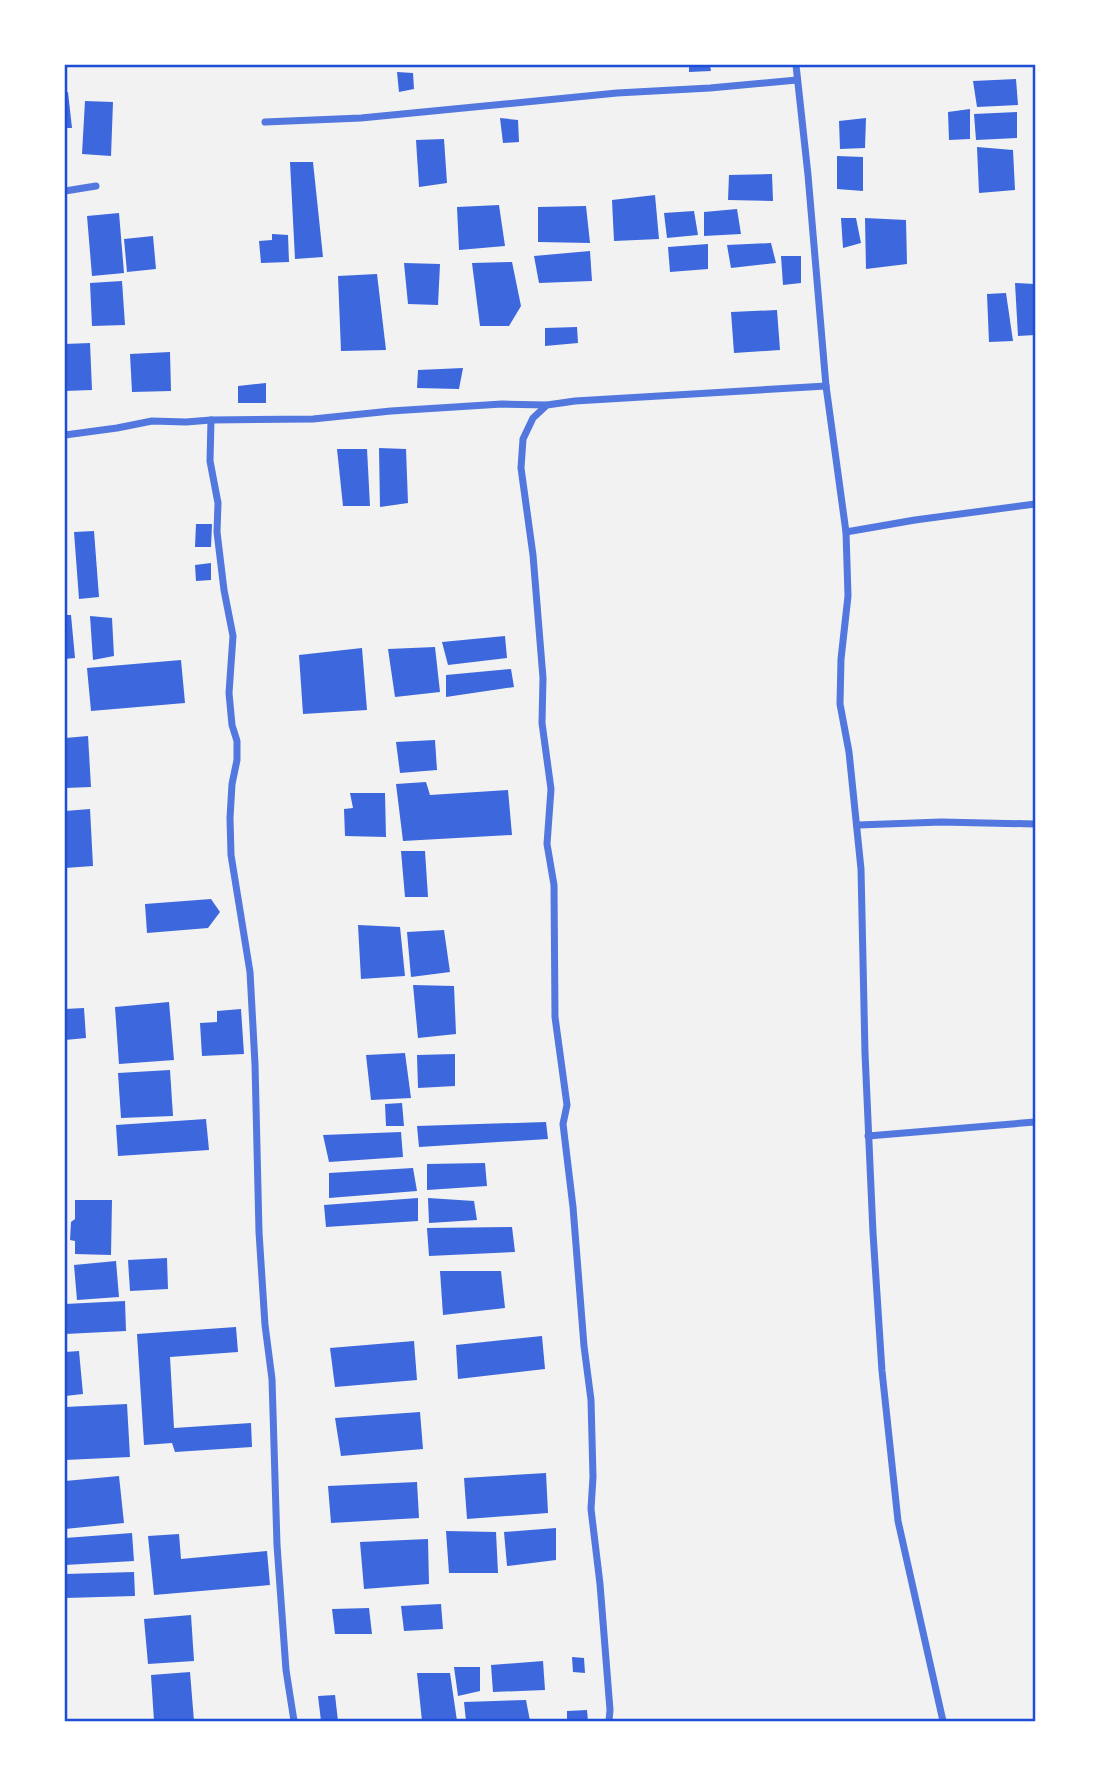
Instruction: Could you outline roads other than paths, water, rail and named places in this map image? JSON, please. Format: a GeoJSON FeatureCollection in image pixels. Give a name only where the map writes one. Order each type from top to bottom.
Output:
{"type":"FeatureCollection","features":[{"type":"Feature","properties":{"kind":"street"},"geometry":{"type":"LineString","coordinates":[[796,65],[827,386],[846,533],[849,596],[841,659],[840,704],[849,752],[861,869],[865,1053],[882,1371],[898,1521],[943,1721]]}},
{"type":"Feature","properties":{"kind":"street"},"geometry":{"type":"LineString","coordinates":[[265,122],[362,118],[617,93],[797,80]]}},
{"type":"Feature","properties":{"kind":"street"},"geometry":{"type":"LineString","coordinates":[[65,191],[96,186]]}},
{"type":"Feature","properties":{"kind":"street"},"geometry":{"type":"LineString","coordinates":[[65,435],[152,421],[313,419],[405,410],[502,404],[547,405],[827,386]]}},
{"type":"Feature","properties":{"kind":"street"},"geometry":{"type":"LineString","coordinates":[[547,405],[533,418],[523,439],[521,468],[533,555],[543,678],[542,723],[551,789],[547,844],[555,885],[555,1017],[567,1105],[563,1124],[573,1207],[584,1346],[592,1400],[591,1509],[600,1584],[609,1721]]}},
{"type":"Feature","properties":{"kind":"street"},"geometry":{"type":"LineString","coordinates":[[211,420],[210,461],[218,503],[224,590],[233,636],[229,693],[232,725],[237,741],[237,760],[232,784],[231,855],[250,972],[259,1232],[265,1325],[272,1379],[276,1545],[286,1670],[294,1721]]}},
{"type":"Feature","properties":{"kind":"street"},"geometry":{"type":"LineString","coordinates":[[846,533],[915,520],[1035,505]]}},
{"type":"Feature","properties":{"kind":"street"},"geometry":{"type":"LineString","coordinates":[[858,825],[941,822],[1035,824]]}},
{"type":"Feature","properties":{"kind":"street"},"geometry":{"type":"LineString","coordinates":[[869,1136],[1035,1122]]}}]}
